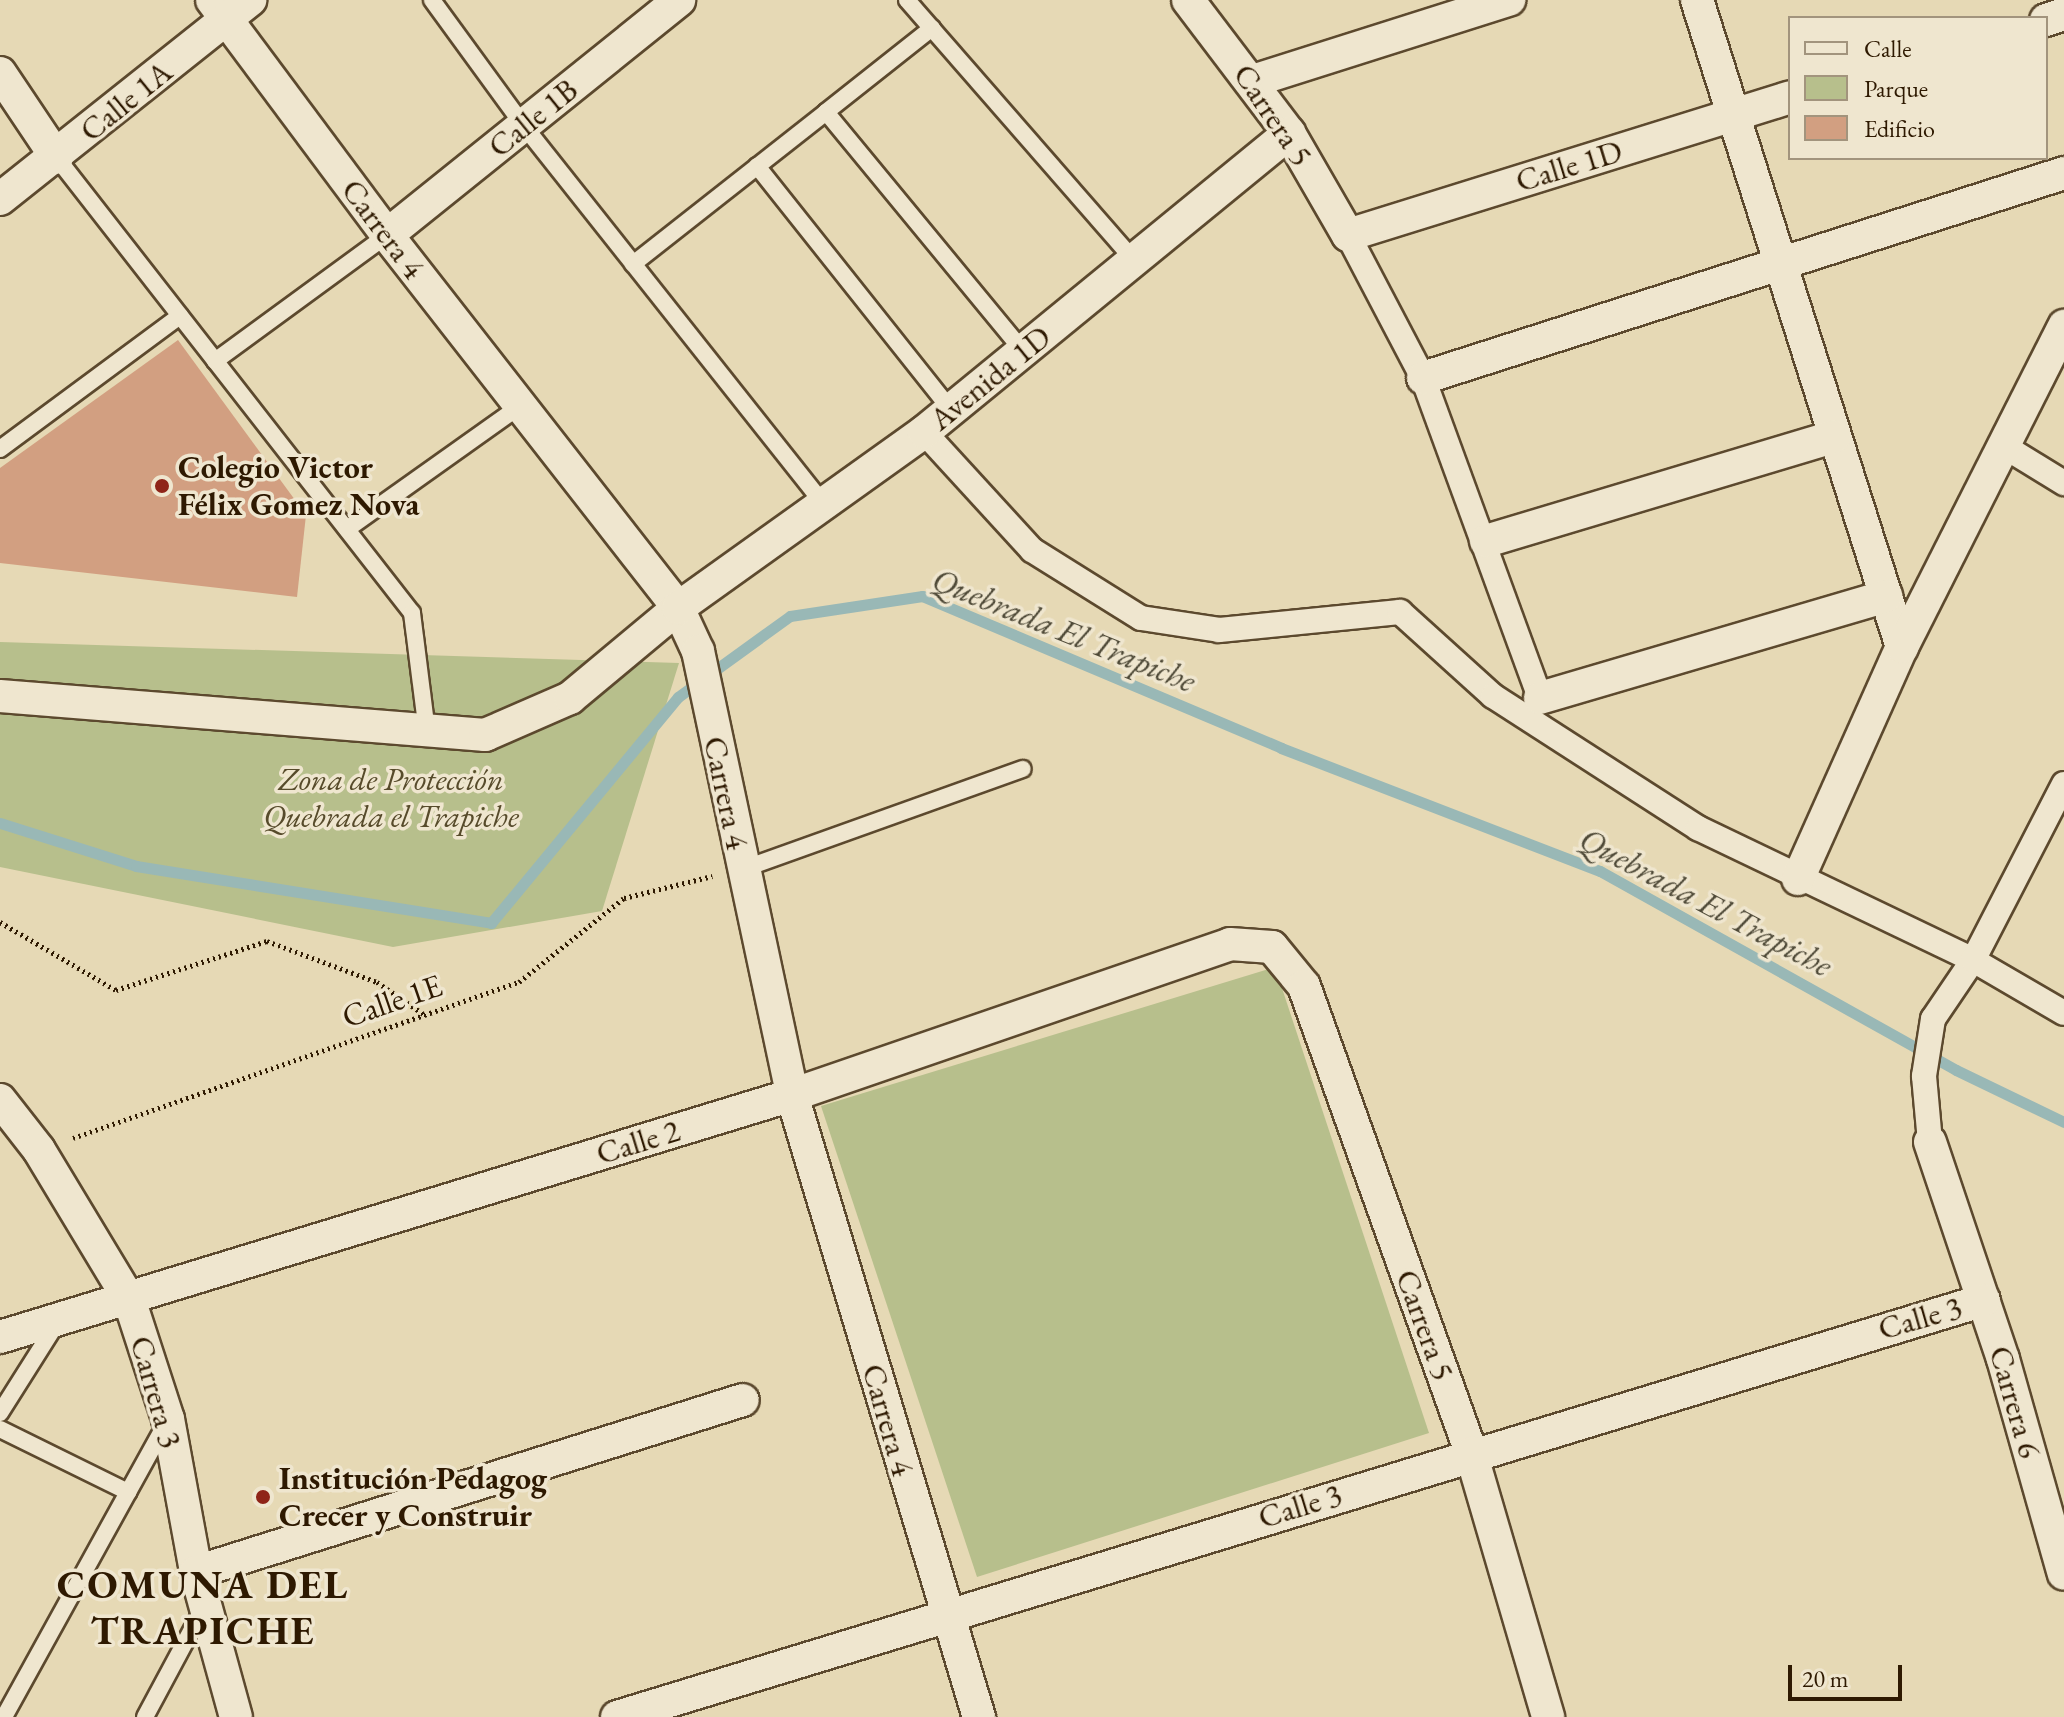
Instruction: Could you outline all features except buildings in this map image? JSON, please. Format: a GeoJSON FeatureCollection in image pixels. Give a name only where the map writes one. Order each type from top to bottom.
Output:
{"type":"FeatureCollection","features":[{"type":"Feature","properties":{"kind":"street","name":"Calle 1B"},"geometry":{"type":"LineString","coordinates":[[387,235],[679,0]]}},
{"type":"Feature","properties":{"kind":"street","name":"Carrera 5"},"geometry":{"type":"LineString","coordinates":[[1188,0],[1253,81],[1289,133],[1348,235]]}},
{"type":"Feature","properties":{"kind":"street"},"geometry":{"type":"LineString","coordinates":[[1253,81],[1509,0]]}},
{"type":"Feature","properties":{"kind":"street"},"geometry":{"type":"LineString","coordinates":[[1697,0],[1902,647]]}},
{"type":"Feature","properties":{"kind":"street","name":"Calle 1A"},"geometry":{"type":"LineString","coordinates":[[0,199],[57,158],[229,7]]}},
{"type":"Feature","properties":{"kind":"street","name":"Carrera 4"},"geometry":{"type":"LineString","coordinates":[[229,7],[387,235],[678,608],[698,651],[792,1095],[945,1616],[979,1717]]}},
{"type":"Feature","properties":{"kind":"street"},"geometry":{"type":"LineString","coordinates":[[0,73],[57,158]]}},
{"type":"Feature","properties":{"kind":"street","name":"Calle 1D"},"geometry":{"type":"LineString","coordinates":[[1348,235],[1788,98]]}},
{"type":"Feature","properties":{"kind":"street","name":"Avenida 1D"},"geometry":{"type":"LineString","coordinates":[[0,696],[485,735],[570,698],[678,608],[924,432],[1289,133]]}},
{"type":"Feature","properties":{"kind":"street"},"geometry":{"type":"LineString","coordinates":[[1423,378],[1781,267],[2064,173]]}},
{"type":"Feature","properties":{"kind":"street"},"geometry":{"type":"LineString","coordinates":[[1348,235],[1423,378],[1486,541],[1540,698],[1886,596]]}},
{"type":"Feature","properties":{"kind":"street"},"geometry":{"type":"LineString","coordinates":[[1798,879],[1902,647],[2064,326]]}},
{"type":"Feature","properties":{"kind":"street"},"geometry":{"type":"LineString","coordinates":[[924,432],[1032,550],[1141,618],[1219,630],[1400,612],[1493,696],[1698,828],[1798,879],[1973,960],[2064,1013]]}},
{"type":"Feature","properties":{"kind":"street"},"geometry":{"type":"LineString","coordinates":[[1486,541],[1835,436]]}},
{"type":"Feature","properties":{"kind":"street"},"geometry":{"type":"LineString","coordinates":[[2002,445],[2064,483]]}},
{"type":"Feature","properties":{"kind":"street"},"geometry":{"type":"LineString","coordinates":[[1930,1142],[1924,1076],[1933,1019],[1973,960],[2064,784]]}},
{"type":"Feature","properties":{"kind":"street","name":"Calle 2"},"geometry":{"type":"LineString","coordinates":[[0,1337],[792,1095],[1230,944],[1272,947]]}},
{"type":"Feature","properties":{"kind":"street","name":"Carrera 5"},"geometry":{"type":"LineString","coordinates":[[1272,947],[1304,986],[1471,1453],[1548,1717]]}},
{"type":"Feature","properties":{"kind":"street","name":"Carrera 3"},"geometry":{"type":"LineString","coordinates":[[0,1100],[39,1150],[129,1299],[168,1419],[196,1572],[236,1717]]}},
{"type":"Feature","properties":{"kind":"street","name":"Carrera 6"},"geometry":{"type":"LineString","coordinates":[[1930,1142],[1984,1300],[2064,1574]]}},
{"type":"Feature","properties":{"kind":"street","name":"Calle 3"},"geometry":{"type":"LineString","coordinates":[[617,1717],[1471,1453],[1984,1300]]}},
{"type":"Feature","properties":{"kind":"street"},"geometry":{"type":"LineString","coordinates":[[196,1572],[743,1400]]}},
{"type":"Feature","properties":{"kind":"lane"},"geometry":{"type":"LineString","coordinates":[[432,0],[524,126],[824,504]]}},
{"type":"Feature","properties":{"kind":"lane"},"geometry":{"type":"LineString","coordinates":[[907,0],[1134,260]]}},
{"type":"Feature","properties":{"kind":"lane"},"geometry":{"type":"LineString","coordinates":[[633,264],[932,28]]}},
{"type":"Feature","properties":{"kind":"lane"},"geometry":{"type":"LineString","coordinates":[[826,112],[1023,351]]}},
{"type":"Feature","properties":{"kind":"lane"},"geometry":{"type":"LineString","coordinates":[[57,158],[412,613],[427,732]]}},
{"type":"Feature","properties":{"kind":"lane"},"geometry":{"type":"LineString","coordinates":[[757,166],[951,410]]}},
{"type":"Feature","properties":{"kind":"lane"},"geometry":{"type":"LineString","coordinates":[[215,361],[387,235]]}},
{"type":"Feature","properties":{"kind":"lane"},"geometry":{"type":"LineString","coordinates":[[0,449],[180,316]]}},
{"type":"Feature","properties":{"kind":"lane"},"geometry":{"type":"LineString","coordinates":[[347,529],[520,406]]}},
{"type":"Feature","properties":{"kind":"lane"},"geometry":{"type":"LineString","coordinates":[[743,869],[1023,769]]}},
{"type":"Feature","properties":{"kind":"lane"},"geometry":{"type":"LineString","coordinates":[[0,1413],[57,1321]]}},
{"type":"Feature","properties":{"kind":"lane"},"geometry":{"type":"LineString","coordinates":[[4,1717],[168,1419]]}},
{"type":"Feature","properties":{"kind":"lane"},"geometry":{"type":"LineString","coordinates":[[0,1429],[128,1492]]}},
{"type":"Feature","properties":{"kind":"lane"},"geometry":{"type":"LineString","coordinates":[[145,1717],[205,1605]]}},
{"type":"Feature","properties":{"kind":"path","name":"Calle 1E"},"geometry":{"type":"LineString","coordinates":[[39,1150],[519,982],[624,898],[743,869]]}},
{"type":"Feature","properties":{"kind":"path"},"geometry":{"type":"LineString","coordinates":[[0,922],[116,990],[267,941],[377,982],[425,1015]]}},
{"type":"Feature","properties":{"kind":"green space","name":"Zona de Protección Quebrada el Trapiche"},"geometry":{"type":"Polygon","coordinates":[[[0,642],[679,663],[602,911],[393,947],[0,867],[0,642]]]}},
{"type":"Feature","properties":{"kind":"green space"},"geometry":{"type":"Polygon","coordinates":[[[1275,967],[1429,1433],[977,1577],[821,1106],[1275,967]]]}},
{"type":"Feature","properties":{"kind":"waterway","name":"Quebrada El Trapiche"},"geometry":{"type":"LineString","coordinates":[[0,823],[136,866],[491,923],[678,697],[790,616],[922,596],[1281,748],[1600,871],[1956,1070],[2064,1122]]}},
{"type":"Feature","properties":{"kind":"place","name":"Colegio Victor Félix Gomez Nova"},"geometry":{"type":"Point","coordinates":[162,486]}},
{"type":"Feature","properties":{"kind":"place","name":"Institución Pedagog Crecer y Construir"},"geometry":{"type":"Point","coordinates":[263,1497]}},
{"type":"Feature","properties":{"kind":"district","name":"COMUNA DEL TRAPICHE"},"geometry":{"type":"Point","coordinates":[203,1607]}}]}
